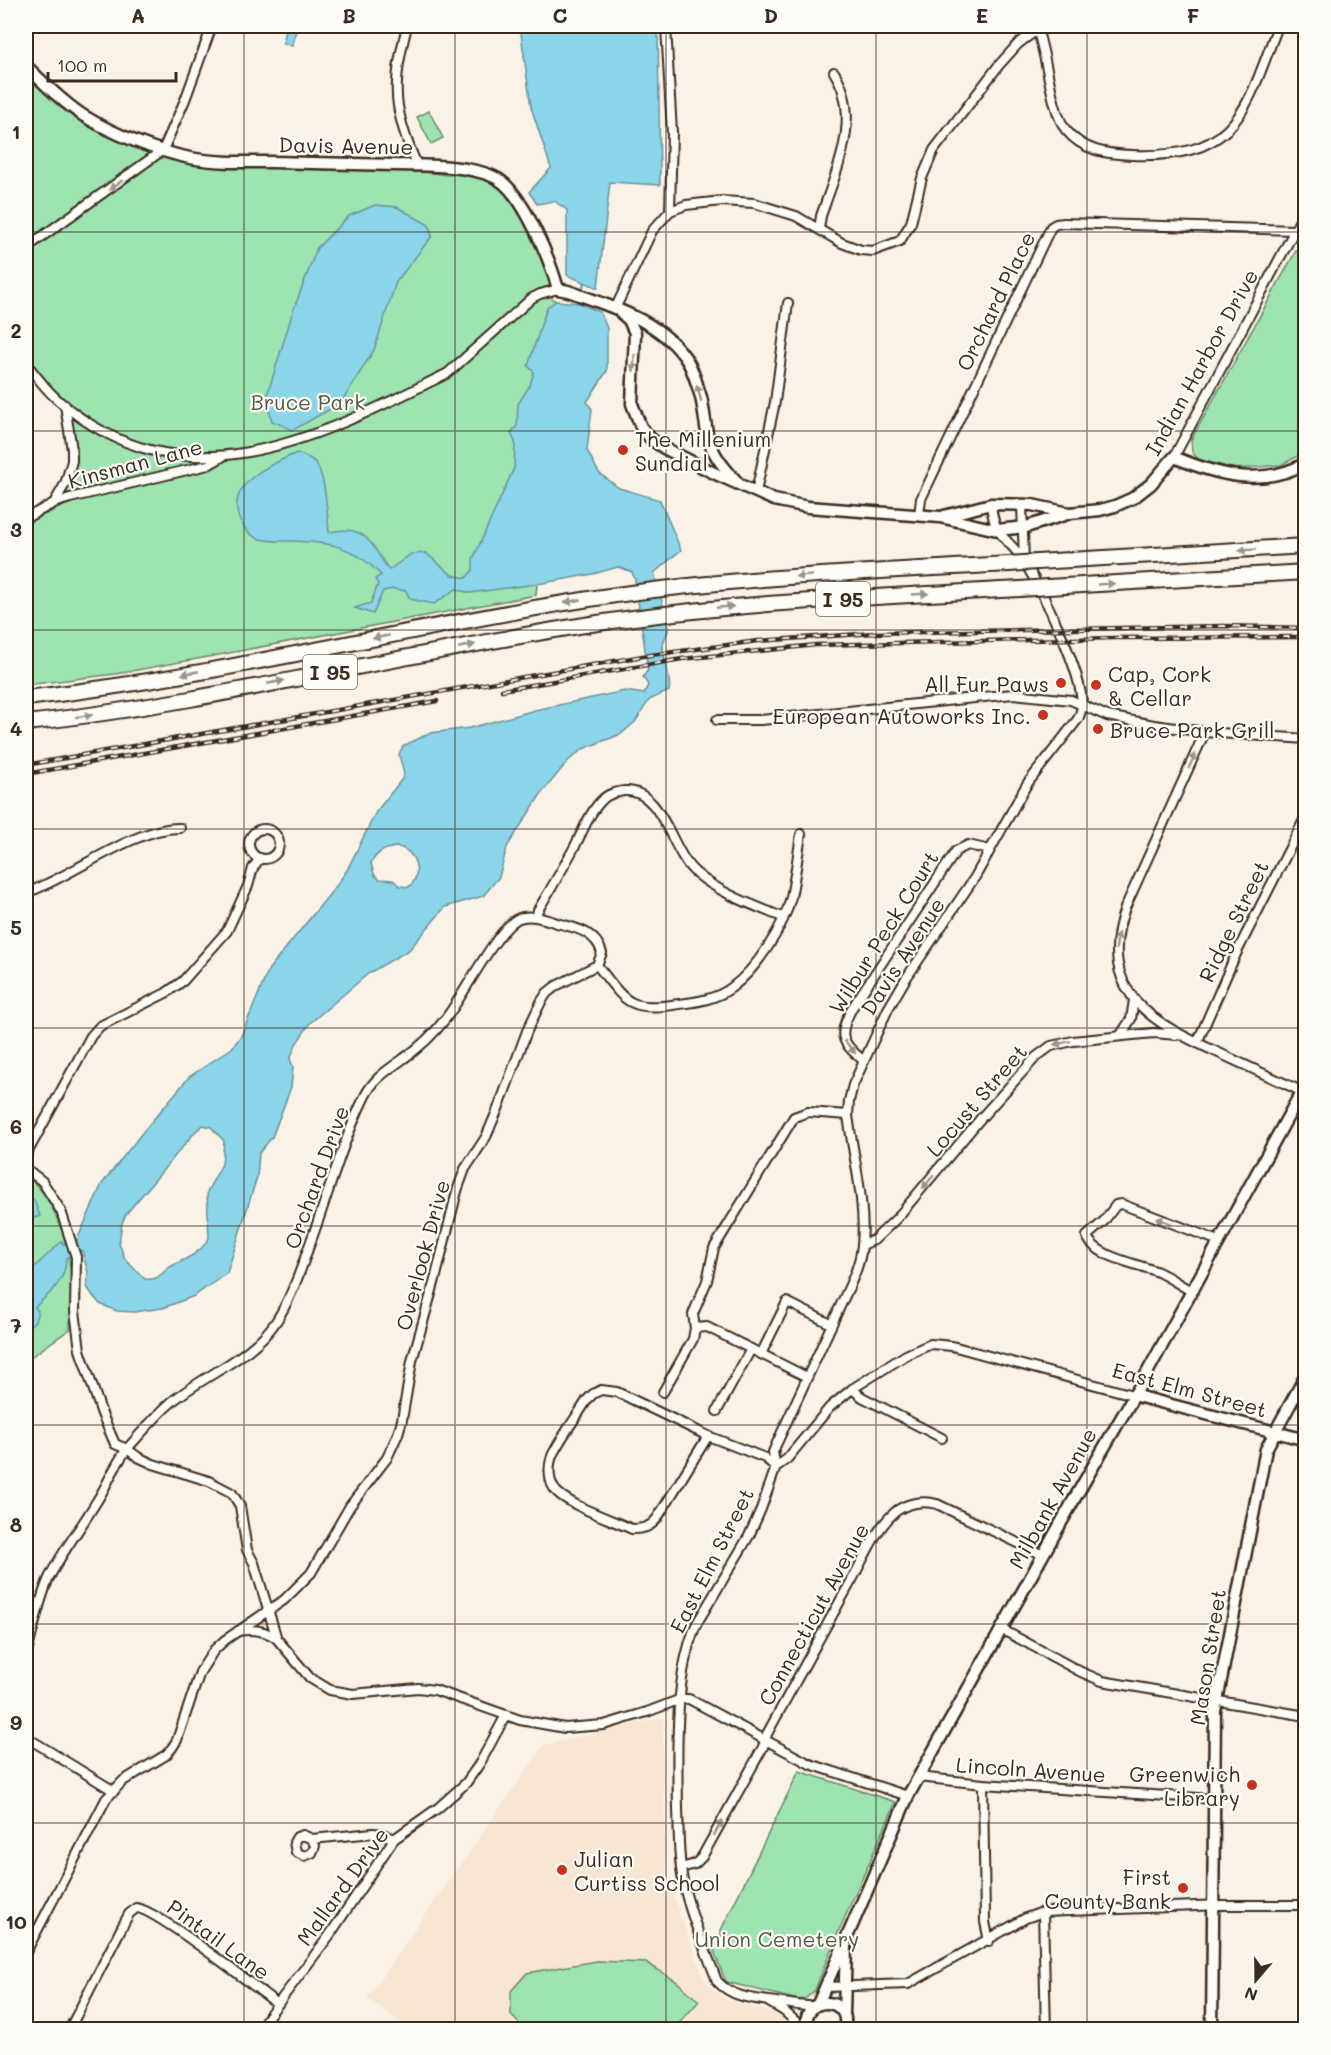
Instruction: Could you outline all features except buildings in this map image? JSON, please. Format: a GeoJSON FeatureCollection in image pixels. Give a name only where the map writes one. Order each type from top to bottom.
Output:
{"type":"FeatureCollection","features":[{"type":"Feature","properties":{"kind":"highway","name":"I 95"},"geometry":{"type":"LineString","coordinates":[[26,698],[158,678],[536,608],[664,588],[780,577],[1305,546]]}},
{"type":"Feature","properties":{"kind":"highway","name":"I 95"},"geometry":{"type":"LineString","coordinates":[[26,723],[156,705],[536,633],[667,613],[780,603],[1305,572]]}},
{"type":"Feature","properties":{"kind":"main road","name":"Davis Avenue"},"geometry":{"type":"LineString","coordinates":[[26,66],[84,116],[112,130],[189,158],[214,161],[417,165],[471,170],[498,179],[510,188],[519,200],[563,290]]}},
{"type":"Feature","properties":{"kind":"main road"},"geometry":{"type":"LineString","coordinates":[[563,290],[635,316],[658,331],[682,354],[696,381],[711,446],[724,467],[738,483]]}},
{"type":"Feature","properties":{"kind":"main road"},"geometry":{"type":"LineString","coordinates":[[617,310],[629,320],[635,333],[632,404],[635,417],[651,439],[664,447],[774,500],[797,505],[940,517],[997,530],[1022,528]]}},
{"type":"Feature","properties":{"kind":"main road"},"geometry":{"type":"LineString","coordinates":[[1174,457],[1220,473],[1248,478],[1276,475],[1305,463]]}},
{"type":"Feature","properties":{"kind":"main road","name":"Indian Harbor Drive"},"geometry":{"type":"LineString","coordinates":[[1022,528],[1070,513],[1100,510],[1133,498],[1152,484],[1174,457]]}},
{"type":"Feature","properties":{"kind":"main road"},"geometry":{"type":"LineString","coordinates":[[940,517],[991,504],[1022,504]]}},
{"type":"Feature","properties":{"kind":"main road","name":"Indian Harbor Drive"},"geometry":{"type":"LineString","coordinates":[[1022,504],[1070,513]]}},
{"type":"Feature","properties":{"kind":"main road","name":"Milbank Avenue"},"geometry":{"type":"LineString","coordinates":[[807,2030],[807,2016],[817,2005],[826,1987],[847,1933],[918,1777],[1304,1091]]}},
{"type":"Feature","properties":{"kind":"main road","name":"Mason Street"},"geometry":{"type":"LineString","coordinates":[[1212,2030],[1216,1702],[1266,1449],[1305,1375]]}},
{"type":"Feature","properties":{"kind":"main road","name":"East Elm Street"},"geometry":{"type":"LineString","coordinates":[[1133,1395],[1305,1440]]}},
{"type":"Feature","properties":{"kind":"main road","name":"Milbank Avenue"},"geometry":{"type":"LineString","coordinates":[[845,2029],[844,1987],[847,1933]]}},
{"type":"Feature","properties":{"kind":"main road"},"geometry":{"type":"LineString","coordinates":[[817,2005],[831,2003],[837,2005],[844,2013]]}},
{"type":"Feature","properties":{"kind":"street"},"geometry":{"type":"LineString","coordinates":[[26,248],[163,150],[185,100],[212,26]]}},
{"type":"Feature","properties":{"kind":"street"},"geometry":{"type":"LineString","coordinates":[[407,26],[400,52],[396,92],[399,117],[417,165]]}},
{"type":"Feature","properties":{"kind":"street"},"geometry":{"type":"LineString","coordinates":[[666,26],[672,133],[670,211]]}},
{"type":"Feature","properties":{"kind":"street"},"geometry":{"type":"LineString","coordinates":[[617,310],[652,231],[670,211],[686,205],[701,202],[754,203],[796,216],[842,243],[861,250],[873,251],[900,241],[911,223],[922,178],[934,150],[999,65],[1018,44],[1039,27],[1064,128],[1081,143],[1094,150],[1143,155],[1189,151],[1213,141],[1229,128],[1254,92],[1278,26]]}},
{"type":"Feature","properties":{"kind":"street"},"geometry":{"type":"LineString","coordinates":[[819,229],[847,134],[845,98],[842,84],[834,72]]}},
{"type":"Feature","properties":{"kind":"street","name":"Indian Harbor Drive"},"geometry":{"type":"LineString","coordinates":[[1174,457],[1305,209]]}},
{"type":"Feature","properties":{"kind":"street","name":"Orchard Place"},"geometry":{"type":"LineString","coordinates":[[919,515],[921,500],[1051,227],[1064,223],[1294,231]]}},
{"type":"Feature","properties":{"kind":"street"},"geometry":{"type":"LineString","coordinates":[[26,363],[49,391],[65,405],[94,425],[128,442],[160,451],[187,455],[223,456],[256,452],[327,430],[436,380],[471,354],[532,298],[540,294],[563,290]]}},
{"type":"Feature","properties":{"kind":"street"},"geometry":{"type":"LineString","coordinates":[[756,492],[775,402],[788,303]]}},
{"type":"Feature","properties":{"kind":"street","name":"Kinsman Lane"},"geometry":{"type":"LineString","coordinates":[[54,503],[65,484],[72,460],[65,405]]}},
{"type":"Feature","properties":{"kind":"street","name":"Kinsman Lane"},"geometry":{"type":"LineString","coordinates":[[26,518],[54,503],[208,465],[223,456]]}},
{"type":"Feature","properties":{"kind":"street"},"geometry":{"type":"LineString","coordinates":[[991,504],[993,522],[997,530],[1030,561]]}},
{"type":"Feature","properties":{"kind":"street"},"geometry":{"type":"LineString","coordinates":[[1022,504],[1022,528],[1030,561],[1065,644],[1082,704]]}},
{"type":"Feature","properties":{"kind":"street"},"geometry":{"type":"LineString","coordinates":[[717,720],[761,720],[1003,695],[1071,700],[1107,716],[1205,732],[1305,739]]}},
{"type":"Feature","properties":{"kind":"street","name":"Davis Avenue"},"geometry":{"type":"LineString","coordinates":[[776,1467],[773,1452],[856,1271],[862,1245],[861,1208],[848,1115],[853,1084],[888,1009],[905,980],[957,905],[1027,784],[1078,719],[1082,704]]}},
{"type":"Feature","properties":{"kind":"street"},"geometry":{"type":"LineString","coordinates":[[1205,732],[1119,923],[1115,950],[1117,962],[1132,998],[1150,1016],[1197,1043],[1304,1091]]}},
{"type":"Feature","properties":{"kind":"street"},"geometry":{"type":"LineString","coordinates":[[782,917],[720,889],[696,873],[681,856],[670,830],[648,799],[636,792],[628,791],[610,794],[595,809],[536,917],[591,934],[597,940],[602,953],[597,965],[620,996],[632,1004],[652,1007],[699,1001],[717,996],[731,988],[771,943],[790,900],[801,834]]}},
{"type":"Feature","properties":{"kind":"street","name":"Ridge Street"},"geometry":{"type":"LineString","coordinates":[[1197,1043],[1236,954],[1305,816]]}},
{"type":"Feature","properties":{"kind":"street"},"geometry":{"type":"LineString","coordinates":[[26,894],[129,842],[156,831],[180,828]]}},
{"type":"Feature","properties":{"kind":"street","name":"Wilbur Peck Court"},"geometry":{"type":"LineString","coordinates":[[863,1060],[843,1040],[844,1023],[852,1008],[956,850],[968,845],[990,850]]}},
{"type":"Feature","properties":{"kind":"street"},"geometry":{"type":"LineString","coordinates":[[26,1155],[92,1036],[100,1026],[166,993],[183,981],[227,931],[248,886],[253,868],[260,858]]}},
{"type":"Feature","properties":{"kind":"street","name":"Orchard Drive"},"geometry":{"type":"LineString","coordinates":[[26,1658],[42,1595],[50,1577],[103,1491],[117,1462],[173,1401],[216,1370],[238,1358],[266,1335],[286,1305],[297,1281],[356,1116],[371,1087],[386,1070],[405,1058],[433,1034],[462,996],[496,942],[512,923],[520,918],[536,917]]}},
{"type":"Feature","properties":{"kind":"street","name":"Overlook Drive"},"geometry":{"type":"LineString","coordinates":[[26,1952],[106,1799],[123,1781],[166,1755],[177,1740],[193,1689],[214,1650],[284,1600],[311,1573],[337,1526],[376,1474],[392,1448],[402,1420],[412,1361],[462,1176],[490,1127],[541,1002],[556,986],[597,965]]}},
{"type":"Feature","properties":{"kind":"street"},"geometry":{"type":"LineString","coordinates":[[1120,1036],[1131,1019],[1132,998]]}},
{"type":"Feature","properties":{"kind":"street","name":"Locust Street"},"geometry":{"type":"LineString","coordinates":[[862,1245],[874,1240],[897,1218],[1036,1057],[1058,1043],[1154,1033],[1181,1035]]}},
{"type":"Feature","properties":{"kind":"street"},"geometry":{"type":"LineString","coordinates":[[663,1392],[693,1339],[695,1328],[693,1314],[707,1281],[714,1248],[794,1117],[808,1112],[848,1115]]}},
{"type":"Feature","properties":{"kind":"street"},"geometry":{"type":"LineString","coordinates":[[26,1169],[35,1175],[47,1189],[61,1211],[76,1257],[75,1311],[80,1350],[102,1414],[115,1443],[153,1464],[209,1482],[232,1493],[240,1506],[247,1550],[254,1563],[272,1629],[310,1678],[330,1690],[353,1694],[418,1688],[435,1690],[546,1726],[583,1728],[623,1720],[681,1699],[688,1699],[810,1764],[908,1796]]}},
{"type":"Feature","properties":{"kind":"street"},"geometry":{"type":"LineString","coordinates":[[1191,1291],[1160,1273],[1110,1256],[1089,1241],[1087,1236],[1104,1221],[1116,1205],[1121,1204],[1219,1241]]}},
{"type":"Feature","properties":{"kind":"street"},"geometry":{"type":"LineString","coordinates":[[761,1354],[787,1302],[831,1324]]}},
{"type":"Feature","properties":{"kind":"street"},"geometry":{"type":"LineString","coordinates":[[695,1328],[706,1327],[807,1377]]}},
{"type":"Feature","properties":{"kind":"street","name":"East Elm Street"},"geometry":{"type":"LineString","coordinates":[[817,2005],[801,2006],[767,2002],[736,1994],[717,1981],[691,1910],[681,1868],[677,1754],[685,1662],[692,1635],[749,1536],[776,1467],[788,1460],[830,1407],[852,1389],[906,1355],[931,1344],[940,1344],[1133,1395]]}},
{"type":"Feature","properties":{"kind":"street"},"geometry":{"type":"LineString","coordinates":[[717,1411],[751,1349]]}},
{"type":"Feature","properties":{"kind":"street"},"geometry":{"type":"LineString","coordinates":[[852,1389],[942,1438]]}},
{"type":"Feature","properties":{"kind":"street"},"geometry":{"type":"LineString","coordinates":[[708,1436],[653,1524],[642,1529],[632,1529],[569,1501],[555,1491],[551,1483],[549,1474],[552,1457],[587,1401],[601,1390],[617,1392],[708,1436],[765,1458],[776,1467]]}},
{"type":"Feature","properties":{"kind":"street","name":"Connecticut Avenue"},"geometry":{"type":"LineString","coordinates":[[681,1868],[695,1864],[702,1857],[880,1531],[896,1511],[904,1506],[922,1502],[938,1504],[1043,1555]]}},
{"type":"Feature","properties":{"kind":"street"},"geometry":{"type":"LineString","coordinates":[[1001,1629],[1102,1681],[1305,1716]]}},
{"type":"Feature","properties":{"kind":"street"},"geometry":{"type":"LineString","coordinates":[[237,1632],[246,1630],[263,1632],[277,1638]]}},
{"type":"Feature","properties":{"kind":"street","name":"Mallard Drive"},"geometry":{"type":"LineString","coordinates":[[258,2030],[329,1936],[394,1839],[450,1799],[466,1784],[507,1715]]}},
{"type":"Feature","properties":{"kind":"street"},"geometry":{"type":"LineString","coordinates":[[26,1737],[114,1791]]}},
{"type":"Feature","properties":{"kind":"street","name":"Lincoln Avenue"},"geometry":{"type":"LineString","coordinates":[[918,1777],[983,1784],[1214,1799]]}},
{"type":"Feature","properties":{"kind":"street"},"geometry":{"type":"LineString","coordinates":[[983,1784],[985,1910],[989,1941]]}},
{"type":"Feature","properties":{"kind":"street"},"geometry":{"type":"LineString","coordinates":[[312,1839],[373,1833],[394,1839]]}},
{"type":"Feature","properties":{"kind":"street"},"geometry":{"type":"LineString","coordinates":[[826,1987],[908,1984],[989,1941],[1026,1918],[1044,1912],[1305,1905]]}},
{"type":"Feature","properties":{"kind":"street","name":"Pintail Lane"},"geometry":{"type":"LineString","coordinates":[[69,2030],[129,1914],[136,1908],[151,1912],[278,2004]]}},
{"type":"Feature","properties":{"kind":"street"},"geometry":{"type":"LineString","coordinates":[[1044,1912],[1046,2030]]}},
{"type":"Feature","properties":{"kind":"street","name":"East Elm Street"},"geometry":{"type":"LineString","coordinates":[[767,2002],[784,2011],[807,2030]]}},
{"type":"Feature","properties":{"kind":"shaded area","name":"Julian Curtiss School"},"geometry":{"type":"Polygon","coordinates":[[[664,1717],[666,1877],[705,1982],[724,1999],[781,2016],[793,2029],[408,2029],[367,1998],[544,1745],[664,1717]]]}},
{"type":"Feature","properties":{"kind":"green space","name":"Bruce Park"},"geometry":{"type":"Polygon","coordinates":[[[26,71],[51,96],[173,157],[411,170],[447,175],[462,174],[488,179],[505,189],[521,213],[547,269],[552,298],[562,306],[536,595],[115,674],[26,685],[26,523],[68,504],[66,490],[76,457],[70,418],[72,406],[45,381],[26,355],[26,71]]]}},
{"type":"Feature","properties":{"kind":"green space"},"geometry":{"type":"Polygon","coordinates":[[[429,111],[443,138],[431,144],[417,117],[429,111]]]}},
{"type":"Feature","properties":{"kind":"green space"},"geometry":{"type":"Polygon","coordinates":[[[1296,251],[1305,255],[1305,452],[1281,465],[1235,469],[1198,459],[1192,452],[1191,440],[1296,251]]]}},
{"type":"Feature","properties":{"kind":"green space"},"geometry":{"type":"Polygon","coordinates":[[[26,1177],[43,1193],[56,1217],[68,1256],[71,1290],[70,1329],[31,1357],[26,1370],[26,1177]]]}},
{"type":"Feature","properties":{"kind":"green space","name":"Union Cemetery"},"geometry":{"type":"Polygon","coordinates":[[[799,1771],[896,1802],[815,1990],[805,1999],[798,2000],[727,1982],[710,1940],[721,1936],[721,1930],[799,1771]]]}},
{"type":"Feature","properties":{"kind":"green space"},"geometry":{"type":"Polygon","coordinates":[[[597,1961],[647,1963],[676,1981],[699,2001],[674,2029],[524,2029],[511,2015],[511,1991],[527,1973],[597,1961]]]}},
{"type":"Feature","properties":{"kind":"water"},"geometry":{"type":"Polygon","coordinates":[[[287,26],[297,27],[292,46],[283,43],[287,26]]]}},
{"type":"Feature","properties":{"kind":"water"},"geometry":{"type":"Polygon","coordinates":[[[520,26],[658,26],[660,185],[610,182],[598,288],[567,275],[567,210],[554,201],[537,204],[529,192],[551,168],[531,107],[520,26]]]}},
{"type":"Feature","properties":{"kind":"water"},"geometry":{"type":"Polygon","coordinates":[[[375,205],[397,207],[429,225],[432,236],[396,282],[374,350],[341,403],[293,430],[272,421],[266,399],[293,311],[317,248],[349,216],[375,205]]]}},
{"type":"Feature","properties":{"kind":"water"},"geometry":{"type":"Polygon","coordinates":[[[556,301],[579,303],[600,312],[607,328],[607,371],[587,402],[592,409],[587,450],[599,473],[619,488],[660,500],[681,550],[654,573],[669,627],[663,646],[669,691],[649,700],[635,722],[621,734],[583,749],[568,761],[541,794],[507,847],[499,877],[483,896],[445,907],[409,950],[369,973],[310,1023],[296,1044],[290,1059],[293,1067],[291,1087],[272,1137],[259,1153],[257,1177],[227,1273],[194,1296],[163,1308],[134,1312],[117,1311],[100,1304],[87,1287],[88,1272],[82,1251],[80,1251],[66,1258],[60,1280],[35,1307],[38,1311],[35,1321],[26,1329],[26,1275],[62,1241],[63,1244],[77,1240],[102,1184],[142,1133],[189,1077],[232,1048],[241,1036],[269,969],[337,885],[376,812],[402,779],[404,774],[399,754],[403,746],[430,733],[470,728],[535,710],[625,691],[644,694],[648,685],[643,677],[648,670],[632,572],[618,567],[543,583],[470,593],[456,589],[434,604],[410,599],[406,591],[393,589],[383,591],[373,614],[355,608],[371,603],[378,584],[375,579],[381,575],[360,557],[328,544],[273,541],[254,537],[239,518],[237,506],[239,495],[253,476],[297,453],[313,461],[320,472],[326,497],[329,532],[342,530],[360,533],[372,544],[389,570],[411,554],[426,553],[452,575],[466,578],[473,570],[473,559],[514,468],[515,442],[511,433],[517,426],[518,404],[530,385],[534,372],[528,366],[547,307],[556,301]],[[397,847],[385,850],[376,856],[371,863],[374,874],[379,879],[393,880],[400,886],[409,887],[416,876],[415,863],[409,852],[397,847]],[[203,1125],[126,1214],[122,1223],[119,1243],[125,1259],[145,1279],[156,1278],[170,1267],[192,1256],[209,1238],[207,1192],[222,1164],[224,1141],[211,1127],[203,1125]]]}},
{"type":"Feature","properties":{"kind":"water"},"geometry":{"type":"Polygon","coordinates":[[[34,1200],[40,1216],[26,1221],[26,1203],[34,1200]]]}},
{"type":"Feature","properties":{"kind":"waterway"},"geometry":{"type":"LineString","coordinates":[[582,292],[584,283]]}},
{"type":"Feature","properties":{"kind":"railway"},"geometry":{"type":"LineString","coordinates":[[26,765],[643,656],[758,641],[875,633],[1223,626],[1306,628]]}},
{"type":"Feature","properties":{"kind":"railway"},"geometry":{"type":"LineString","coordinates":[[502,690],[682,659],[816,645],[1115,638],[1306,637]]}},
{"type":"Feature","properties":{"kind":"railway"},"geometry":{"type":"LineString","coordinates":[[26,774],[437,701]]}},
{"type":"Feature","properties":{"kind":"place","name":"The Millenium Sundial"},"geometry":{"type":"Point","coordinates":[623,450]}},
{"type":"Feature","properties":{"kind":"place","name":"All Fur Paws"},"geometry":{"type":"Point","coordinates":[1061,683]}},
{"type":"Feature","properties":{"kind":"place","name":"Cap, Cork & Cellar"},"geometry":{"type":"Point","coordinates":[1096,685]}},
{"type":"Feature","properties":{"kind":"place","name":"European Autoworks Inc."},"geometry":{"type":"Point","coordinates":[1043,715]}},
{"type":"Feature","properties":{"kind":"place","name":"Bruce Park Grill"},"geometry":{"type":"Point","coordinates":[1098,729]}},
{"type":"Feature","properties":{"kind":"place","name":"Greenwich Library"},"geometry":{"type":"Point","coordinates":[1252,1785]}},
{"type":"Feature","properties":{"kind":"place","name":"Julian Curtiss School"},"geometry":{"type":"Point","coordinates":[562,1870]}},
{"type":"Feature","properties":{"kind":"place","name":"First County Bank"},"geometry":{"type":"Point","coordinates":[1183,1888]}}]}
